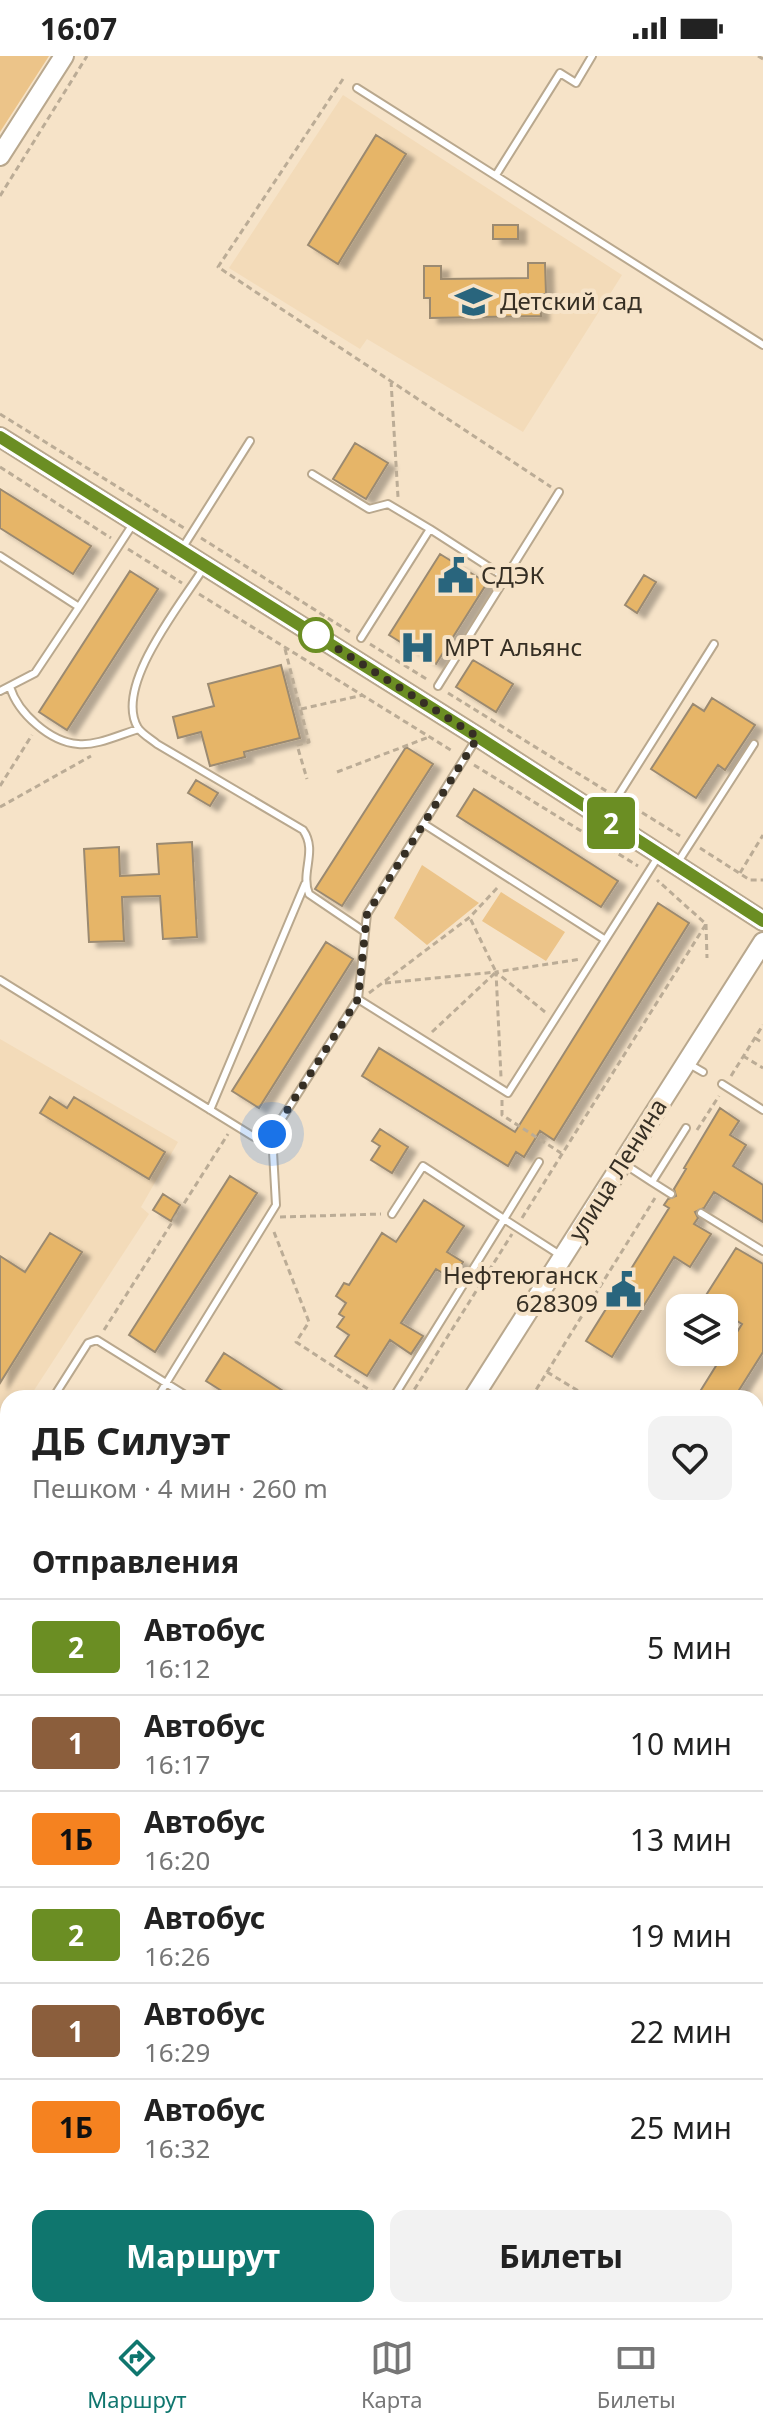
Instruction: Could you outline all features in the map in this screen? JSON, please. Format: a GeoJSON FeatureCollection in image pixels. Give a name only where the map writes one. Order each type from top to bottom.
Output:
{"type":"FeatureCollection","features":[{"type":"Feature","properties":{"kind":"main road"},"geometry":{"type":"LineString","coordinates":[[0,156],[64,56]]}},
{"type":"Feature","properties":{"kind":"main road"},"geometry":{"type":"LineString","coordinates":[[0,437],[478,737],[763,921]]}},
{"type":"Feature","properties":{"kind":"main road","name":"улица Ленина"},"geometry":{"type":"LineString","coordinates":[[478,1390],[763,942]]}},
{"type":"Feature","properties":{"kind":"lane"},"geometry":{"type":"LineString","coordinates":[[496,175],[560,73],[576,83],[592,56]]}},
{"type":"Feature","properties":{"kind":"lane"},"geometry":{"type":"LineString","coordinates":[[357,88],[763,345]]}},
{"type":"Feature","properties":{"kind":"lane"},"geometry":{"type":"LineString","coordinates":[[181,550],[250,441]]}},
{"type":"Feature","properties":{"kind":"lane"},"geometry":{"type":"LineString","coordinates":[[312,474],[369,509],[388,504],[506,578]]}},
{"type":"Feature","properties":{"kind":"lane"},"geometry":{"type":"LineString","coordinates":[[438,686],[559,492]]}},
{"type":"Feature","properties":{"kind":"lane"},"geometry":{"type":"LineString","coordinates":[[0,691],[35,673],[135,522]]}},
{"type":"Feature","properties":{"kind":"lane"},"geometry":{"type":"LineString","coordinates":[[361,638],[430,529]]}},
{"type":"Feature","properties":{"kind":"lane"},"geometry":{"type":"LineString","coordinates":[[0,556],[79,607]]}},
{"type":"Feature","properties":{"kind":"lane"},"geometry":{"type":"LineString","coordinates":[[205,565],[140,671],[133,688],[132,709],[139,729],[157,744],[303,830],[311,847],[307,881],[309,894],[365,932]]}},
{"type":"Feature","properties":{"kind":"lane"},"geometry":{"type":"LineString","coordinates":[[604,818],[714,644]]}},
{"type":"Feature","properties":{"kind":"lane"},"geometry":{"type":"LineString","coordinates":[[10,687],[15,703],[38,724],[67,742],[81,745],[139,729]]}},
{"type":"Feature","properties":{"kind":"lane"},"geometry":{"type":"LineString","coordinates":[[162,1390],[276,1205],[272,1134],[358,999],[367,914],[478,737]]}},
{"type":"Feature","properties":{"kind":"lane"},"geometry":{"type":"LineString","coordinates":[[677,865],[754,744]]}},
{"type":"Feature","properties":{"kind":"lane"},"geometry":{"type":"LineString","coordinates":[[631,776],[638,780]]}},
{"type":"Feature","properties":{"kind":"lane"},"geometry":{"type":"LineString","coordinates":[[694,817],[703,823]]}},
{"type":"Feature","properties":{"kind":"lane"},"geometry":{"type":"LineString","coordinates":[[424,824],[604,939]]}},
{"type":"Feature","properties":{"kind":"lane"},"geometry":{"type":"LineString","coordinates":[[358,999],[508,1093],[660,854]]}},
{"type":"Feature","properties":{"kind":"lane"},"geometry":{"type":"LineString","coordinates":[[210,1110],[307,881]]}},
{"type":"Feature","properties":{"kind":"lane"},"geometry":{"type":"LineString","coordinates":[[0,980],[254,1137],[272,1134]]}},
{"type":"Feature","properties":{"kind":"lane"},"geometry":{"type":"LineString","coordinates":[[686,1062],[703,1072]]}},
{"type":"Feature","properties":{"kind":"lane"},"geometry":{"type":"LineString","coordinates":[[723,1085],[763,1110]]}},
{"type":"Feature","properties":{"kind":"lane"},"geometry":{"type":"LineString","coordinates":[[652,1182],[686,1128]]}},
{"type":"Feature","properties":{"kind":"lane"},"geometry":{"type":"LineString","coordinates":[[398,1390],[539,1162]]}},
{"type":"Feature","properties":{"kind":"lane"},"geometry":{"type":"LineString","coordinates":[[623,1163],[671,1194]]}},
{"type":"Feature","properties":{"kind":"lane"},"geometry":{"type":"LineString","coordinates":[[392,1214],[423,1166],[563,1257]]}},
{"type":"Feature","properties":{"kind":"lane"},"geometry":{"type":"LineString","coordinates":[[701,1213],[763,1251]]}},
{"type":"Feature","properties":{"kind":"lane"},"geometry":{"type":"LineString","coordinates":[[58,1390],[88,1343],[97,1340],[178,1390]]}},
{"type":"Feature","properties":{"kind":"path"},"geometry":{"type":"LineString","coordinates":[[0,196],[87,56]]}},
{"type":"Feature","properties":{"kind":"path"},"geometry":{"type":"LineString","coordinates":[[758,56],[763,59]]}},
{"type":"Feature","properties":{"kind":"path"},"geometry":{"type":"LineString","coordinates":[[343,79],[218,267],[559,492]]}},
{"type":"Feature","properties":{"kind":"path"},"geometry":{"type":"LineString","coordinates":[[391,381],[398,510]]}},
{"type":"Feature","properties":{"kind":"path"},"geometry":{"type":"LineString","coordinates":[[0,414],[750,880],[763,880]]}},
{"type":"Feature","properties":{"kind":"path"},"geometry":{"type":"LineString","coordinates":[[0,467],[648,873],[706,924],[707,958]]}},
{"type":"Feature","properties":{"kind":"path"},"geometry":{"type":"LineString","coordinates":[[285,647],[309,742],[297,745],[307,779]]}},
{"type":"Feature","properties":{"kind":"path"},"geometry":{"type":"LineString","coordinates":[[301,709],[363,695]]}},
{"type":"Feature","properties":{"kind":"path"},"geometry":{"type":"LineString","coordinates":[[291,701],[298,700]]}},
{"type":"Feature","properties":{"kind":"path"},"geometry":{"type":"LineString","coordinates":[[0,786],[38,724]]}},
{"type":"Feature","properties":{"kind":"path"},"geometry":{"type":"LineString","coordinates":[[337,772],[429,737]]}},
{"type":"Feature","properties":{"kind":"path"},"geometry":{"type":"LineString","coordinates":[[0,807],[97,752]]}},
{"type":"Feature","properties":{"kind":"path"},"geometry":{"type":"LineString","coordinates":[[739,873],[763,835]]}},
{"type":"Feature","properties":{"kind":"path"},"geometry":{"type":"LineString","coordinates":[[358,999],[385,983],[470,917],[505,876]]}},
{"type":"Feature","properties":{"kind":"path"},"geometry":{"type":"LineString","coordinates":[[470,917],[496,972],[502,1115],[562,1154]]}},
{"type":"Feature","properties":{"kind":"path"},"geometry":{"type":"LineString","coordinates":[[414,1390],[706,924]]}},
{"type":"Feature","properties":{"kind":"path"},"geometry":{"type":"LineString","coordinates":[[385,983],[496,972],[593,957]]}},
{"type":"Feature","properties":{"kind":"path"},"geometry":{"type":"LineString","coordinates":[[496,972],[554,1019]]}},
{"type":"Feature","properties":{"kind":"path"},"geometry":{"type":"LineString","coordinates":[[423,1040],[496,972]]}},
{"type":"Feature","properties":{"kind":"path"},"geometry":{"type":"LineString","coordinates":[[693,1137],[763,1025]]}},
{"type":"Feature","properties":{"kind":"path"},"geometry":{"type":"LineString","coordinates":[[755,1038],[763,1043]]}},
{"type":"Feature","properties":{"kind":"path"},"geometry":{"type":"LineString","coordinates":[[743,1056],[763,1068]]}},
{"type":"Feature","properties":{"kind":"path"},"geometry":{"type":"LineString","coordinates":[[97,1340],[234,1124]]}},
{"type":"Feature","properties":{"kind":"path"},"geometry":{"type":"LineString","coordinates":[[536,1390],[662,1188]]}},
{"type":"Feature","properties":{"kind":"path"},"geometry":{"type":"LineString","coordinates":[[369,1390],[296,1342],[309,1322],[268,1218],[392,1214]]}},
{"type":"Feature","properties":{"kind":"path"},"geometry":{"type":"LineString","coordinates":[[547,1372],[577,1390]]}},
{"type":"Feature","properties":{"kind":"shaded area"},"geometry":{"type":"Polygon","coordinates":[[[0,56],[49,56],[0,132],[0,56]]]}},
{"type":"Feature","properties":{"kind":"shaded area","name":"Детский сад"},"geometry":{"type":"Polygon","coordinates":[[[343,95],[622,275],[523,432],[367,339],[360,349],[229,268],[343,95]]]}},
{"type":"Feature","properties":{"kind":"shaded area"},"geometry":{"type":"Polygon","coordinates":[[[422,865],[479,903],[427,945],[394,918],[422,865]]]}},
{"type":"Feature","properties":{"kind":"shaded area"},"geometry":{"type":"Polygon","coordinates":[[[501,892],[565,932],[546,961],[482,921],[501,892]]]}},
{"type":"Feature","properties":{"kind":"shaded area"},"geometry":{"type":"Polygon","coordinates":[[[0,1039],[178,1142],[141,1207],[149,1214],[34,1390],[0,1390],[0,1039]]]}},
{"type":"Feature","properties":{"kind":"building"},"geometry":{"type":"Polygon","coordinates":[[[376,135],[406,154],[338,264],[308,245],[376,135]]]}},
{"type":"Feature","properties":{"kind":"building"},"geometry":{"type":"Polygon","coordinates":[[[493,225],[518,225],[518,239],[493,239],[493,225]]]}},
{"type":"Feature","properties":{"kind":"building"},"geometry":{"type":"Polygon","coordinates":[[[528,263],[545,263],[546,294],[540,294],[541,316],[430,318],[430,298],[424,298],[424,266],[441,266],[441,279],[528,278],[528,263]]]}},
{"type":"Feature","properties":{"kind":"building"},"geometry":{"type":"Polygon","coordinates":[[[355,443],[388,463],[366,499],[333,479],[355,443]]]}},
{"type":"Feature","properties":{"kind":"building"},"geometry":{"type":"Polygon","coordinates":[[[0,489],[91,546],[73,574],[0,528],[0,489]]]}},
{"type":"Feature","properties":{"kind":"building"},"geometry":{"type":"Polygon","coordinates":[[[440,554],[487,583],[436,664],[389,635],[440,554]]]}},
{"type":"Feature","properties":{"kind":"building"},"geometry":{"type":"Polygon","coordinates":[[[130,571],[158,589],[67,730],[39,712],[130,571]]]}},
{"type":"Feature","properties":{"kind":"building"},"geometry":{"type":"Polygon","coordinates":[[[644,575],[656,582],[637,613],[625,605],[644,575]]]}},
{"type":"Feature","properties":{"kind":"building"},"geometry":{"type":"Polygon","coordinates":[[[473,660],[513,684],[496,712],[456,687],[473,660]]]}},
{"type":"Feature","properties":{"kind":"building"},"geometry":{"type":"Polygon","coordinates":[[[281,665],[300,738],[244,752],[245,757],[210,766],[201,732],[178,738],[173,717],[214,706],[208,684],[281,665]]]}},
{"type":"Feature","properties":{"kind":"building"},"geometry":{"type":"Polygon","coordinates":[[[712,698],[755,725],[725,770],[718,765],[696,798],[651,769],[693,704],[704,711],[712,698]]]}},
{"type":"Feature","properties":{"kind":"building"},"geometry":{"type":"Polygon","coordinates":[[[406,747],[433,764],[342,906],[315,889],[406,747]]]}},
{"type":"Feature","properties":{"kind":"building"},"geometry":{"type":"Polygon","coordinates":[[[196,780],[218,793],[210,806],[188,793],[196,780]]]}},
{"type":"Feature","properties":{"kind":"building"},"geometry":{"type":"Polygon","coordinates":[[[474,789],[618,881],[601,907],[457,816],[474,789]]]}},
{"type":"Feature","properties":{"kind":"building"},"geometry":{"type":"Polygon","coordinates":[[[192,842],[197,937],[163,939],[160,896],[122,897],[124,941],[89,942],[84,849],[119,847],[120,876],[159,874],[157,844],[192,842]]]}},
{"type":"Feature","properties":{"kind":"building"},"geometry":{"type":"Polygon","coordinates":[[[658,903],[689,923],[554,1140],[540,1131],[524,1157],[516,1152],[508,1166],[362,1076],[379,1048],[515,1132],[658,903]]]}},
{"type":"Feature","properties":{"kind":"building"},"geometry":{"type":"Polygon","coordinates":[[[326,942],[353,959],[259,1108],[232,1091],[326,942]]]}},
{"type":"Feature","properties":{"kind":"building"},"geometry":{"type":"Polygon","coordinates":[[[50,1097],[67,1108],[74,1097],[165,1152],[149,1179],[40,1113],[50,1097]]]}},
{"type":"Feature","properties":{"kind":"building"},"geometry":{"type":"Polygon","coordinates":[[[720,1108],[739,1121],[730,1135],[746,1145],[733,1166],[763,1185],[763,1222],[714,1192],[704,1208],[695,1212],[698,1218],[694,1224],[711,1234],[690,1267],[674,1257],[612,1357],[586,1341],[669,1208],[664,1205],[676,1196],[674,1189],[684,1168],[720,1108]]]}},
{"type":"Feature","properties":{"kind":"building"},"geometry":{"type":"Polygon","coordinates":[[[380,1129],[408,1147],[392,1173],[371,1160],[380,1146],[372,1141],[380,1129]]]}},
{"type":"Feature","properties":{"kind":"building"},"geometry":{"type":"Polygon","coordinates":[[[230,1176],[257,1193],[155,1352],[129,1335],[230,1176]]]}},
{"type":"Feature","properties":{"kind":"building"},"geometry":{"type":"Polygon","coordinates":[[[163,1194],[180,1205],[171,1221],[153,1210],[163,1194]]]}},
{"type":"Feature","properties":{"kind":"building"},"geometry":{"type":"Polygon","coordinates":[[[424,1200],[464,1226],[447,1252],[463,1262],[452,1279],[436,1269],[401,1323],[423,1336],[411,1354],[390,1340],[367,1376],[335,1356],[349,1335],[337,1327],[344,1317],[339,1314],[346,1303],[336,1296],[344,1283],[349,1285],[382,1233],[396,1242],[424,1200]]]}},
{"type":"Feature","properties":{"kind":"building"},"geometry":{"type":"Polygon","coordinates":[[[50,1233],[82,1252],[0,1383],[0,1256],[25,1272],[50,1233]]]}},
{"type":"Feature","properties":{"kind":"building"},"geometry":{"type":"Polygon","coordinates":[[[736,1248],[763,1264],[763,1352],[739,1390],[701,1390],[716,1366],[738,1366],[738,1330],[742,1324],[738,1322],[738,1294],[707,1294],[736,1248]]]}},
{"type":"Feature","properties":{"kind":"building"},"geometry":{"type":"Polygon","coordinates":[[[224,1353],[282,1390],[220,1390],[206,1381],[224,1353]]]}},
{"type":"Feature","properties":{"kind":"bus line","name":"2"},"geometry":{"type":"LineString","coordinates":[[0,437],[478,737],[763,921]]}},
{"type":"Feature","properties":{"kind":"place","name":"Детский сад"},"geometry":{"type":"Point","coordinates":[474,302]}},
{"type":"Feature","properties":{"kind":"place","name":"СДЭК"},"geometry":{"type":"Point","coordinates":[455,576]}},
{"type":"Feature","properties":{"kind":"place","name":"МРТ Альянс"},"geometry":{"type":"Point","coordinates":[418,648]}},
{"type":"Feature","properties":{"kind":"place","name":"Нефтеюганск 628309"},"geometry":{"type":"Point","coordinates":[624,1290]}},
{"type":"Feature","properties":{"kind":"route"},"geometry":{"type":"LineString","coordinates":[[272,1134],[358,999],[367,914],[478,737],[316,635]]}}]}
